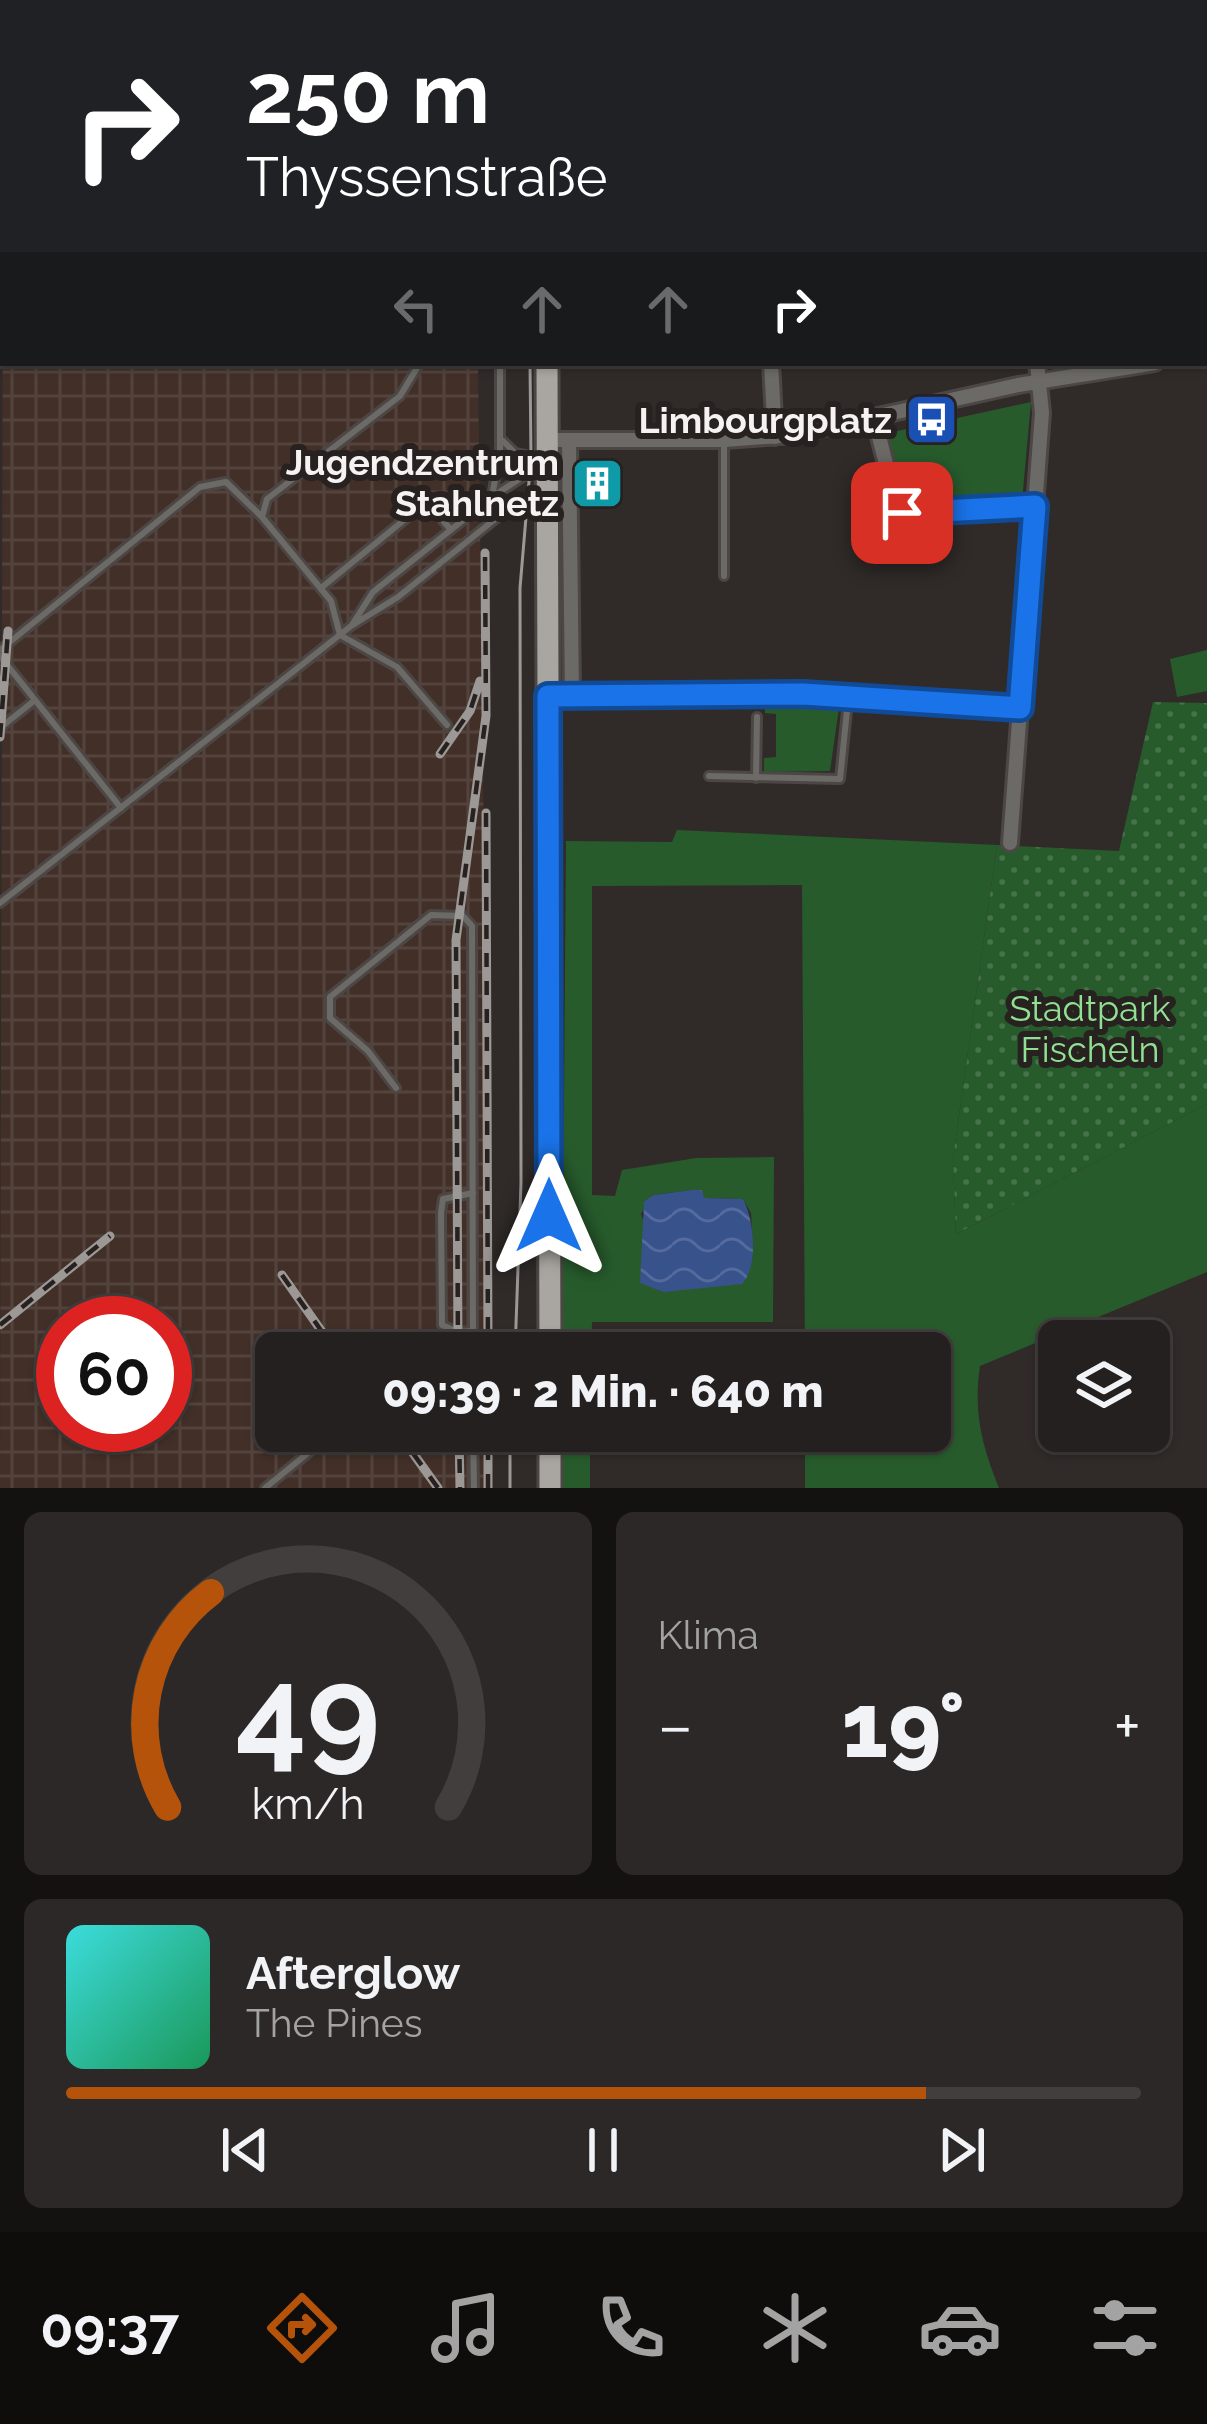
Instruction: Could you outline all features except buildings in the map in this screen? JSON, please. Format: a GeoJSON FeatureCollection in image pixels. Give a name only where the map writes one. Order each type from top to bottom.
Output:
{"type":"FeatureCollection","features":[{"type":"Feature","properties":{"kind":"main road"},"geometry":{"type":"LineString","coordinates":[[547,366],[553,453],[548,509],[550,1332]]}},
{"type":"Feature","properties":{"kind":"main road"},"geometry":{"type":"LineString","coordinates":[[550,1452],[550,1488]]}},
{"type":"Feature","properties":{"kind":"street"},"geometry":{"type":"LineString","coordinates":[[771,366],[775,437]]}},
{"type":"Feature","properties":{"kind":"street"},"geometry":{"type":"LineString","coordinates":[[1010,843],[1042,413],[1038,366]]}},
{"type":"Feature","properties":{"kind":"street"},"geometry":{"type":"LineString","coordinates":[[572,696],[553,453],[775,437],[1040,381],[1136,366]]}},
{"type":"Feature","properties":{"kind":"street"},"geometry":{"type":"LineString","coordinates":[[874,418],[898,511],[1035,506]]}},
{"type":"Feature","properties":{"kind":"street"},"geometry":{"type":"LineString","coordinates":[[548,696],[848,698],[1020,708]]}},
{"type":"Feature","properties":{"kind":"lane"},"geometry":{"type":"LineString","coordinates":[[492,497],[501,438],[500,366]]}},
{"type":"Feature","properties":{"kind":"lane"},"geometry":{"type":"LineString","coordinates":[[262,518],[267,499],[400,396],[418,367]]}},
{"type":"Feature","properties":{"kind":"lane"},"geometry":{"type":"LineString","coordinates":[[501,438],[515,453],[553,453]]}},
{"type":"Feature","properties":{"kind":"lane"},"geometry":{"type":"LineString","coordinates":[[724,440],[724,576]]}},
{"type":"Feature","properties":{"kind":"lane"},"geometry":{"type":"LineString","coordinates":[[351,626],[373,592],[553,453]]}},
{"type":"Feature","properties":{"kind":"lane"},"geometry":{"type":"LineString","coordinates":[[121,808],[0,653],[200,487],[226,482],[331,601],[340,635],[397,667],[447,725]]}},
{"type":"Feature","properties":{"kind":"lane"},"geometry":{"type":"LineString","coordinates":[[321,588],[421,507],[435,512],[451,530]]}},
{"type":"Feature","properties":{"kind":"lane"},"geometry":{"type":"LineString","coordinates":[[0,904],[351,626],[398,597],[499,516],[520,508],[548,509]]}},
{"type":"Feature","properties":{"kind":"lane"},"geometry":{"type":"LineString","coordinates":[[709,776],[839,778],[848,698]]}},
{"type":"Feature","properties":{"kind":"lane"},"geometry":{"type":"LineString","coordinates":[[0,728],[36,700]]}},
{"type":"Feature","properties":{"kind":"lane"},"geometry":{"type":"LineString","coordinates":[[756,778],[757,717]]}},
{"type":"Feature","properties":{"kind":"lane"},"geometry":{"type":"LineString","coordinates":[[396,1088],[368,1051],[330,1018],[330,997],[431,915],[463,916],[472,926],[473,1193],[473,1331],[458,1332],[442,1325],[440,1213],[443,1198],[473,1193]]}},
{"type":"Feature","properties":{"kind":"lane"},"geometry":{"type":"LineString","coordinates":[[265,1488],[309,1452]]}},
{"type":"Feature","properties":{"kind":"lane"},"geometry":{"type":"LineString","coordinates":[[473,1452],[474,1488]]}},
{"type":"Feature","properties":{"kind":"shaded area"},"geometry":{"type":"Polygon","coordinates":[[[3,366],[478,366],[490,1332],[255,1332],[255,1452],[491,1452],[491,1488],[0,1488],[3,366]]]}},
{"type":"Feature","properties":{"kind":"green space","name":"Limbourgplatz"},"geometry":{"type":"Polygon","coordinates":[[[1031,402],[1022,501],[900,505],[884,434],[1031,402]]]}},
{"type":"Feature","properties":{"kind":"green space"},"geometry":{"type":"Polygon","coordinates":[[[1207,650],[1207,691],[1177,697],[1170,659],[1207,650]]]}},
{"type":"Feature","properties":{"kind":"green space","name":"Stadtpark Fischeln"},"geometry":{"type":"Polygon","coordinates":[[[1153,702],[1207,703],[1207,1104],[956,1234],[953,1159],[997,845],[1119,851],[1153,702]]]}},
{"type":"Feature","properties":{"kind":"green space"},"geometry":{"type":"Polygon","coordinates":[[[765,705],[839,708],[830,771],[764,772],[764,758],[776,757],[776,714],[765,713],[765,705]]]}},
{"type":"Feature","properties":{"kind":"green space"},"geometry":{"type":"Polygon","coordinates":[[[677,830],[997,845],[953,1159],[956,1234],[1207,1104],[1207,1272],[1091,1320],[1038,1320],[1038,1342],[980,1366],[981,1428],[999,1488],[805,1488],[805,1452],[951,1452],[951,1332],[805,1332],[802,885],[592,886],[592,1195],[615,1196],[622,1170],[696,1158],[774,1157],[773,1322],[592,1322],[592,1332],[562,1332],[566,841],[672,842],[677,830]],[[691,1190],[652,1195],[641,1214],[645,1225],[642,1271],[753,1249],[751,1213],[743,1199],[703,1198],[691,1190]]]}},
{"type":"Feature","properties":{"kind":"green space"},"geometry":{"type":"Polygon","coordinates":[[[562,1452],[590,1452],[590,1488],[561,1488],[562,1452]]]}},
{"type":"Feature","properties":{"kind":"water"},"geometry":{"type":"Polygon","coordinates":[[[702,1190],[704,1198],[743,1199],[753,1242],[751,1266],[742,1284],[664,1292],[640,1283],[644,1202],[653,1195],[702,1190]]]}},
{"type":"Feature","properties":{"kind":"tram line"},"geometry":{"type":"LineString","coordinates":[[516,1332],[521,1183],[520,588],[531,458],[530,366]]}},
{"type":"Feature","properties":{"kind":"tram line"},"geometry":{"type":"LineString","coordinates":[[510,1452],[510,1488]]}},
{"type":"Feature","properties":{"kind":"railway"},"geometry":{"type":"LineString","coordinates":[[458,1332],[456,940],[486,716],[485,553]]}},
{"type":"Feature","properties":{"kind":"railway"},"geometry":{"type":"LineString","coordinates":[[0,737],[8,631]]}},
{"type":"Feature","properties":{"kind":"railway"},"geometry":{"type":"LineString","coordinates":[[440,754],[470,711],[480,681]]}},
{"type":"Feature","properties":{"kind":"railway"},"geometry":{"type":"LineString","coordinates":[[486,813],[488,1332]]}},
{"type":"Feature","properties":{"kind":"railway"},"geometry":{"type":"LineString","coordinates":[[0,1325],[110,1236]]}},
{"type":"Feature","properties":{"kind":"railway"},"geometry":{"type":"LineString","coordinates":[[282,1275],[322,1332]]}},
{"type":"Feature","properties":{"kind":"railway"},"geometry":{"type":"LineString","coordinates":[[412,1452],[438,1488]]}},
{"type":"Feature","properties":{"kind":"railway"},"geometry":{"type":"LineString","coordinates":[[459,1452],[460,1488]]}},
{"type":"Feature","properties":{"kind":"railway"},"geometry":{"type":"LineString","coordinates":[[488,1452],[488,1488]]}},
{"type":"Feature","properties":{"kind":"place","name":"Limbourgplatz"},"geometry":{"type":"Point","coordinates":[931,420]}},
{"type":"Feature","properties":{"kind":"place","name":"Jugendzentrum Stahlnetz"},"geometry":{"type":"Point","coordinates":[598,483]}},
{"type":"Feature","properties":{"kind":"route"},"geometry":{"type":"LineString","coordinates":[[549,1216],[548,696],[803,694],[1020,708],[1035,506],[902,513]]}}]}
